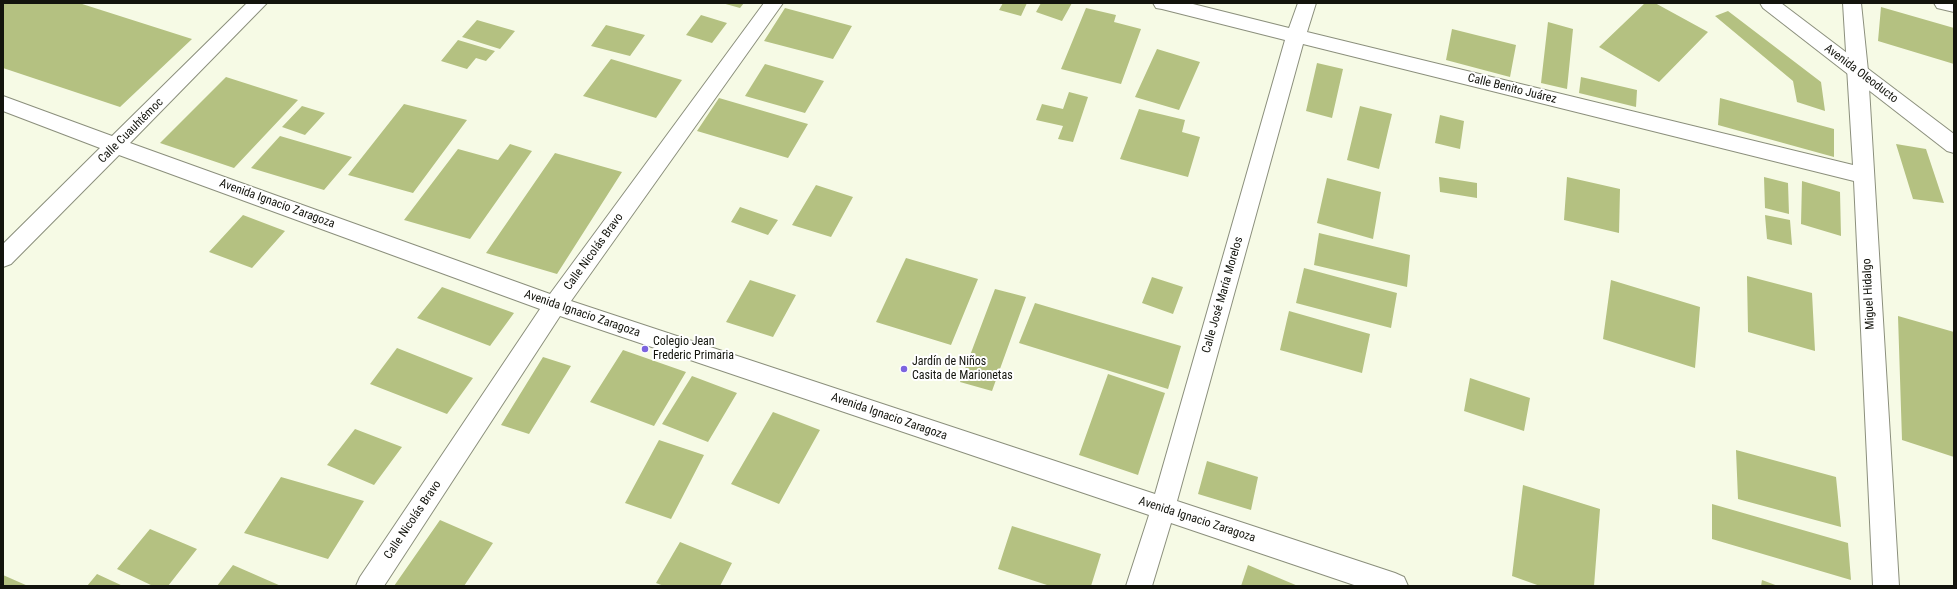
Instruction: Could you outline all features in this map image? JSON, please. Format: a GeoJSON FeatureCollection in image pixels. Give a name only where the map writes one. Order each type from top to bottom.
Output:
{"type":"FeatureCollection","features":[{"type":"Feature","properties":{"kind":"street","name":"Calle Cuauhtémoc"},"geometry":{"type":"LineString","coordinates":[[3,258],[258,3]]}},
{"type":"Feature","properties":{"kind":"street","name":"Calle Nicolás Bravo"},"geometry":{"type":"LineString","coordinates":[[369,586],[555,305],[774,3]]}},
{"type":"Feature","properties":{"kind":"street","name":"Calle Benito Juárez"},"geometry":{"type":"LineString","coordinates":[[1162,3],[1862,175]]}},
{"type":"Feature","properties":{"kind":"street","name":"Calle José María Morelos"},"geometry":{"type":"LineString","coordinates":[[1139,586],[1163,509],[1296,36],[1308,3]]}},
{"type":"Feature","properties":{"kind":"street","name":"Avenida Oleoducto"},"geometry":{"type":"LineString","coordinates":[[1769,3],[1954,145]]}},
{"type":"Feature","properties":{"kind":"street","name":"Miguel Hidalgo"},"geometry":{"type":"LineString","coordinates":[[1852,3],[1858,71],[1862,175],[1886,586]]}},
{"type":"Feature","properties":{"kind":"street"},"geometry":{"type":"LineString","coordinates":[[1942,3],[1954,6]]}},
{"type":"Feature","properties":{"kind":"street","name":"Avenida Ignacio Zaragoza"},"geometry":{"type":"LineString","coordinates":[[3,102],[116,146],[555,305],[1394,586]]}},
{"type":"Feature","properties":{"kind":"building"},"geometry":{"type":"Polygon","coordinates":[[[3,3],[79,3],[192,39],[120,107],[3,68],[3,3]]]}},
{"type":"Feature","properties":{"kind":"building"},"geometry":{"type":"Polygon","coordinates":[[[722,3],[744,3],[740,8],[722,3]]]}},
{"type":"Feature","properties":{"kind":"building"},"geometry":{"type":"Polygon","coordinates":[[[1003,3],[1027,3],[1021,16],[999,10],[1003,3]]]}},
{"type":"Feature","properties":{"kind":"building"},"geometry":{"type":"Polygon","coordinates":[[[1041,3],[1072,3],[1062,21],[1036,12],[1041,3]]]}},
{"type":"Feature","properties":{"kind":"building"},"geometry":{"type":"Polygon","coordinates":[[[1645,3],[1655,3],[1708,32],[1659,82],[1599,47],[1645,3]]]}},
{"type":"Feature","properties":{"kind":"building"},"geometry":{"type":"Polygon","coordinates":[[[1881,7],[1954,28],[1954,64],[1878,41],[1881,7]]]}},
{"type":"Feature","properties":{"kind":"building"},"geometry":{"type":"Polygon","coordinates":[[[785,8],[852,26],[833,59],[764,41],[785,8]]]}},
{"type":"Feature","properties":{"kind":"building"},"geometry":{"type":"Polygon","coordinates":[[[1086,8],[1116,15],[1114,22],[1141,29],[1121,84],[1061,69],[1086,8]]]}},
{"type":"Feature","properties":{"kind":"building"},"geometry":{"type":"Polygon","coordinates":[[[1728,11],[1821,82],[1825,111],[1797,102],[1793,81],[1715,16],[1728,11]]]}},
{"type":"Feature","properties":{"kind":"building"},"geometry":{"type":"Polygon","coordinates":[[[701,15],[727,23],[712,43],[686,35],[701,15]]]}},
{"type":"Feature","properties":{"kind":"building"},"geometry":{"type":"Polygon","coordinates":[[[477,20],[515,31],[500,49],[462,37],[477,20]]]}},
{"type":"Feature","properties":{"kind":"building"},"geometry":{"type":"Polygon","coordinates":[[[1548,22],[1573,29],[1567,89],[1541,83],[1548,22]]]}},
{"type":"Feature","properties":{"kind":"building"},"geometry":{"type":"Polygon","coordinates":[[[606,25],[645,35],[630,56],[591,46],[606,25]]]}},
{"type":"Feature","properties":{"kind":"building"},"geometry":{"type":"Polygon","coordinates":[[[1452,29],[1516,45],[1510,77],[1446,60],[1452,29]]]}},
{"type":"Feature","properties":{"kind":"building"},"geometry":{"type":"Polygon","coordinates":[[[458,40],[495,51],[486,61],[476,58],[467,69],[441,61],[458,40]]]}},
{"type":"Feature","properties":{"kind":"building"},"geometry":{"type":"Polygon","coordinates":[[[1157,49],[1200,62],[1179,110],[1135,97],[1157,49]]]}},
{"type":"Feature","properties":{"kind":"building"},"geometry":{"type":"Polygon","coordinates":[[[611,59],[682,80],[656,118],[583,96],[611,59]]]}},
{"type":"Feature","properties":{"kind":"building"},"geometry":{"type":"Polygon","coordinates":[[[1317,63],[1343,69],[1332,118],[1306,111],[1317,63]]]}},
{"type":"Feature","properties":{"kind":"building"},"geometry":{"type":"Polygon","coordinates":[[[765,64],[824,81],[805,113],[745,96],[765,64]]]}},
{"type":"Feature","properties":{"kind":"building"},"geometry":{"type":"Polygon","coordinates":[[[226,77],[298,100],[234,168],[160,143],[226,77]]]}},
{"type":"Feature","properties":{"kind":"building"},"geometry":{"type":"Polygon","coordinates":[[[1581,77],[1637,90],[1636,107],[1579,93],[1581,77]]]}},
{"type":"Feature","properties":{"kind":"building"},"geometry":{"type":"Polygon","coordinates":[[[1069,92],[1088,97],[1073,142],[1058,139],[1063,126],[1036,120],[1042,104],[1063,109],[1069,92]]]}},
{"type":"Feature","properties":{"kind":"building"},"geometry":{"type":"Polygon","coordinates":[[[719,98],[808,124],[788,158],[697,131],[719,98]]]}},
{"type":"Feature","properties":{"kind":"building"},"geometry":{"type":"Polygon","coordinates":[[[1720,98],[1834,129],[1834,157],[1718,125],[1720,98]]]}},
{"type":"Feature","properties":{"kind":"building"},"geometry":{"type":"Polygon","coordinates":[[[404,104],[467,120],[413,193],[348,175],[404,104]]]}},
{"type":"Feature","properties":{"kind":"building"},"geometry":{"type":"Polygon","coordinates":[[[302,106],[325,113],[305,135],[282,127],[302,106]]]}},
{"type":"Feature","properties":{"kind":"building"},"geometry":{"type":"Polygon","coordinates":[[[1360,106],[1392,114],[1379,169],[1347,160],[1360,106]]]}},
{"type":"Feature","properties":{"kind":"building"},"geometry":{"type":"Polygon","coordinates":[[[1139,109],[1185,120],[1182,132],[1200,137],[1188,177],[1120,159],[1139,109]]]}},
{"type":"Feature","properties":{"kind":"building"},"geometry":{"type":"Polygon","coordinates":[[[1440,115],[1464,121],[1460,149],[1435,143],[1440,115]]]}},
{"type":"Feature","properties":{"kind":"building"},"geometry":{"type":"Polygon","coordinates":[[[280,136],[352,157],[324,190],[251,168],[280,136]]]}},
{"type":"Feature","properties":{"kind":"building"},"geometry":{"type":"Polygon","coordinates":[[[510,144],[532,151],[470,239],[404,220],[458,149],[498,160],[510,144]]]}},
{"type":"Feature","properties":{"kind":"building"},"geometry":{"type":"Polygon","coordinates":[[[1896,144],[1926,149],[1944,203],[1913,199],[1896,144]]]}},
{"type":"Feature","properties":{"kind":"building"},"geometry":{"type":"Polygon","coordinates":[[[555,153],[622,172],[557,274],[486,253],[555,153]]]}},
{"type":"Feature","properties":{"kind":"building"},"geometry":{"type":"Polygon","coordinates":[[[1439,177],[1477,183],[1477,198],[1440,192],[1439,177]]]}},
{"type":"Feature","properties":{"kind":"building"},"geometry":{"type":"Polygon","coordinates":[[[1567,177],[1620,189],[1619,233],[1564,220],[1567,177]]]}},
{"type":"Feature","properties":{"kind":"building"},"geometry":{"type":"Polygon","coordinates":[[[1764,177],[1788,183],[1789,214],[1765,208],[1764,177]]]}},
{"type":"Feature","properties":{"kind":"building"},"geometry":{"type":"Polygon","coordinates":[[[1327,178],[1381,192],[1373,239],[1317,223],[1327,178]]]}},
{"type":"Feature","properties":{"kind":"building"},"geometry":{"type":"Polygon","coordinates":[[[1802,181],[1840,192],[1841,236],[1801,224],[1802,181]]]}},
{"type":"Feature","properties":{"kind":"building"},"geometry":{"type":"Polygon","coordinates":[[[816,185],[853,197],[831,237],[792,225],[816,185]]]}},
{"type":"Feature","properties":{"kind":"building"},"geometry":{"type":"Polygon","coordinates":[[[740,207],[778,220],[768,235],[731,222],[740,207]]]}},
{"type":"Feature","properties":{"kind":"building"},"geometry":{"type":"Polygon","coordinates":[[[243,215],[285,231],[252,268],[209,252],[243,215]]]}},
{"type":"Feature","properties":{"kind":"building"},"geometry":{"type":"Polygon","coordinates":[[[1765,215],[1790,220],[1792,245],[1767,239],[1765,215]]]}},
{"type":"Feature","properties":{"kind":"building"},"geometry":{"type":"Polygon","coordinates":[[[1319,233],[1410,255],[1407,287],[1314,265],[1319,233]]]}},
{"type":"Feature","properties":{"kind":"building"},"geometry":{"type":"Polygon","coordinates":[[[906,258],[978,279],[951,345],[876,322],[906,258]]]}},
{"type":"Feature","properties":{"kind":"building"},"geometry":{"type":"Polygon","coordinates":[[[1304,268],[1397,293],[1391,328],[1296,303],[1304,268]]]}},
{"type":"Feature","properties":{"kind":"building"},"geometry":{"type":"Polygon","coordinates":[[[1747,276],[1812,293],[1815,351],[1748,332],[1747,276]]]}},
{"type":"Feature","properties":{"kind":"building"},"geometry":{"type":"Polygon","coordinates":[[[1152,277],[1183,287],[1173,314],[1142,303],[1152,277]]]}},
{"type":"Feature","properties":{"kind":"building"},"geometry":{"type":"Polygon","coordinates":[[[750,280],[796,295],[773,337],[726,322],[750,280]]]}},
{"type":"Feature","properties":{"kind":"building"},"geometry":{"type":"Polygon","coordinates":[[[1611,280],[1700,307],[1695,368],[1603,339],[1611,280]]]}},
{"type":"Feature","properties":{"kind":"building"},"geometry":{"type":"Polygon","coordinates":[[[442,287],[514,313],[490,346],[417,318],[442,287]]]}},
{"type":"Feature","properties":{"kind":"building"},"geometry":{"type":"Polygon","coordinates":[[[995,289],[1026,297],[992,391],[960,382],[995,289]]]}},
{"type":"Feature","properties":{"kind":"building"},"geometry":{"type":"Polygon","coordinates":[[[1035,303],[1181,346],[1168,389],[1019,343],[1035,303]]]}},
{"type":"Feature","properties":{"kind":"building"},"geometry":{"type":"Polygon","coordinates":[[[1289,311],[1370,334],[1362,373],[1280,350],[1289,311]]]}},
{"type":"Feature","properties":{"kind":"building"},"geometry":{"type":"Polygon","coordinates":[[[1898,316],[1954,332],[1954,457],[1902,440],[1898,316]]]}},
{"type":"Feature","properties":{"kind":"building"},"geometry":{"type":"Polygon","coordinates":[[[397,348],[473,378],[447,414],[370,384],[397,348]]]}},
{"type":"Feature","properties":{"kind":"building"},"geometry":{"type":"Polygon","coordinates":[[[623,350],[686,372],[654,426],[590,402],[623,350]]]}},
{"type":"Feature","properties":{"kind":"building"},"geometry":{"type":"Polygon","coordinates":[[[543,357],[571,366],[529,434],[501,425],[543,357]]]}},
{"type":"Feature","properties":{"kind":"building"},"geometry":{"type":"Polygon","coordinates":[[[1108,374],[1165,393],[1138,475],[1079,455],[1108,374]]]}},
{"type":"Feature","properties":{"kind":"building"},"geometry":{"type":"Polygon","coordinates":[[[692,376],[737,393],[708,442],[662,424],[692,376]]]}},
{"type":"Feature","properties":{"kind":"building"},"geometry":{"type":"Polygon","coordinates":[[[1470,378],[1530,398],[1524,431],[1464,411],[1470,378]]]}},
{"type":"Feature","properties":{"kind":"building"},"geometry":{"type":"Polygon","coordinates":[[[773,412],[820,430],[779,504],[731,484],[773,412]]]}},
{"type":"Feature","properties":{"kind":"building"},"geometry":{"type":"Polygon","coordinates":[[[355,429],[402,447],[374,485],[327,465],[355,429]]]}},
{"type":"Feature","properties":{"kind":"building"},"geometry":{"type":"Polygon","coordinates":[[[659,440],[704,455],[671,519],[625,503],[659,440]]]}},
{"type":"Feature","properties":{"kind":"building"},"geometry":{"type":"Polygon","coordinates":[[[1736,450],[1836,477],[1841,527],[1738,499],[1736,450]]]}},
{"type":"Feature","properties":{"kind":"building"},"geometry":{"type":"Polygon","coordinates":[[[1207,461],[1258,477],[1251,510],[1198,494],[1207,461]]]}},
{"type":"Feature","properties":{"kind":"building"},"geometry":{"type":"Polygon","coordinates":[[[281,477],[364,501],[328,559],[244,533],[281,477]]]}},
{"type":"Feature","properties":{"kind":"building"},"geometry":{"type":"Polygon","coordinates":[[[1523,485],[1600,509],[1594,586],[1540,586],[1512,576],[1523,485]]]}},
{"type":"Feature","properties":{"kind":"building"},"geometry":{"type":"Polygon","coordinates":[[[1712,504],[1848,543],[1851,580],[1712,539],[1712,504]]]}},
{"type":"Feature","properties":{"kind":"building"},"geometry":{"type":"Polygon","coordinates":[[[440,520],[493,543],[464,586],[394,586],[440,520]]]}},
{"type":"Feature","properties":{"kind":"building"},"geometry":{"type":"Polygon","coordinates":[[[1012,526],[1101,554],[1091,586],[1050,586],[998,569],[1012,526]]]}},
{"type":"Feature","properties":{"kind":"building"},"geometry":{"type":"Polygon","coordinates":[[[150,529],[197,549],[168,586],[153,586],[117,569],[150,529]]]}},
{"type":"Feature","properties":{"kind":"building"},"geometry":{"type":"Polygon","coordinates":[[[680,542],[732,563],[720,586],[664,586],[656,583],[680,542]]]}},
{"type":"Feature","properties":{"kind":"building"},"geometry":{"type":"Polygon","coordinates":[[[233,565],[281,586],[217,586],[233,565]]]}},
{"type":"Feature","properties":{"kind":"building"},"geometry":{"type":"Polygon","coordinates":[[[1248,565],[1298,586],[1241,586],[1248,565]]]}},
{"type":"Feature","properties":{"kind":"building"},"geometry":{"type":"Polygon","coordinates":[[[97,574],[123,586],[87,586],[97,574]]]}},
{"type":"Feature","properties":{"kind":"building"},"geometry":{"type":"Polygon","coordinates":[[[3,575],[28,586],[3,586],[3,575]]]}},
{"type":"Feature","properties":{"kind":"building"},"geometry":{"type":"Polygon","coordinates":[[[1762,580],[1778,586],[1761,586],[1762,580]]]}},
{"type":"Feature","properties":{"kind":"place","name":"Colegio Jean Frederic Primaria"},"geometry":{"type":"Point","coordinates":[645,349]}},
{"type":"Feature","properties":{"kind":"place","name":"Jardín de Niños Casita de Marionetas"},"geometry":{"type":"Point","coordinates":[904,369]}}]}
